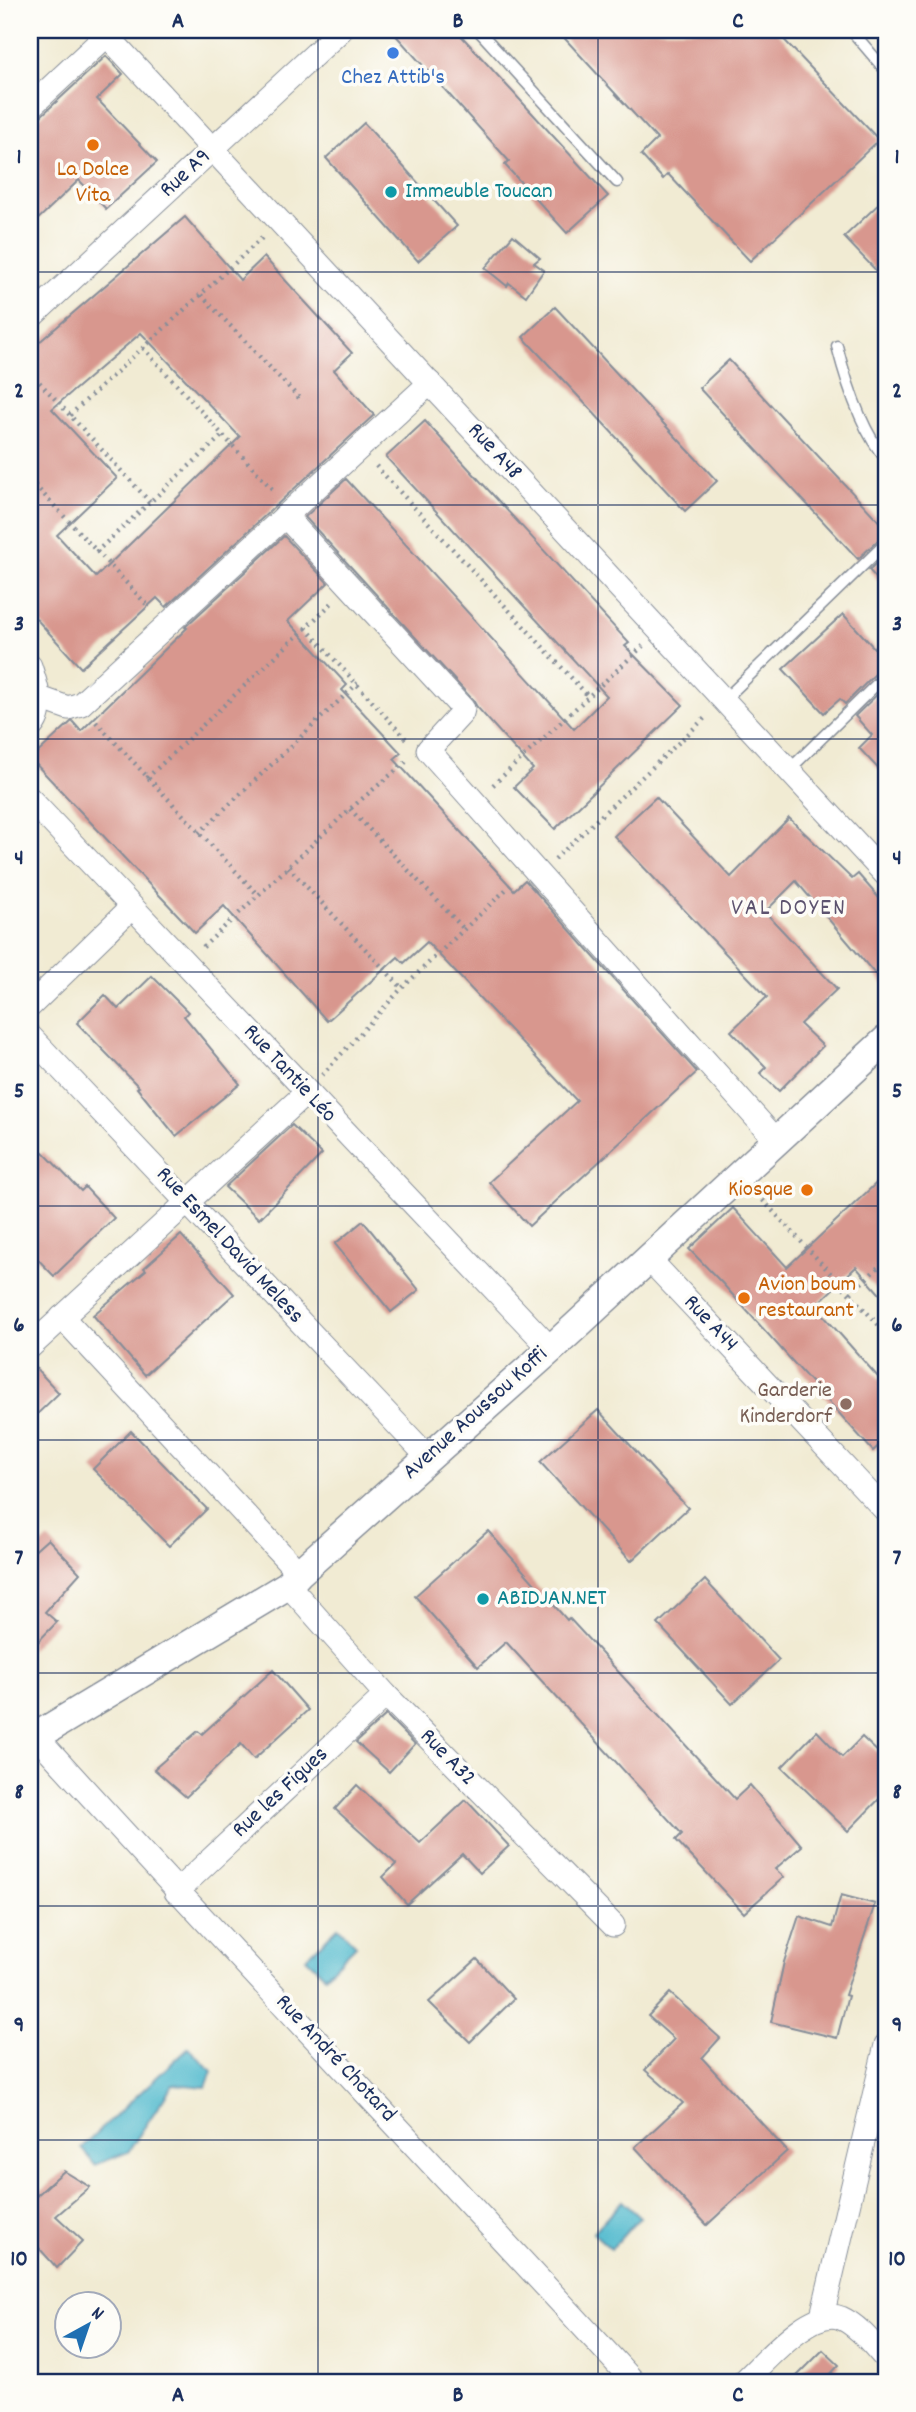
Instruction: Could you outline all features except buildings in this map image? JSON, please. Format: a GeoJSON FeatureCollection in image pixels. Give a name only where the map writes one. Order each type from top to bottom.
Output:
{"type":"FeatureCollection","features":[{"type":"Feature","properties":{"kind":"street","name":"Rue A9"},"geometry":{"type":"LineString","coordinates":[[30,318],[341,30]]}},
{"type":"Feature","properties":{"kind":"street","name":"Rue A48"},"geometry":{"type":"LineString","coordinates":[[105,33],[886,875]]}},
{"type":"Feature","properties":{"kind":"street"},"geometry":{"type":"LineString","coordinates":[[30,107],[105,33]]}},
{"type":"Feature","properties":{"kind":"street"},"geometry":{"type":"LineString","coordinates":[[40,698],[68,708],[81,704],[430,383]]}},
{"type":"Feature","properties":{"kind":"street"},"geometry":{"type":"LineString","coordinates":[[288,513],[350,586],[463,709],[423,751],[536,869],[776,1140]]}},
{"type":"Feature","properties":{"kind":"street"},"geometry":{"type":"LineString","coordinates":[[30,666],[40,698],[36,723],[30,729]]}},
{"type":"Feature","properties":{"kind":"street","name":"Rue Tantie Léo"},"geometry":{"type":"LineString","coordinates":[[30,799],[551,1349]]}},
{"type":"Feature","properties":{"kind":"street"},"geometry":{"type":"LineString","coordinates":[[30,1006],[132,907]]}},
{"type":"Feature","properties":{"kind":"street","name":"Rue Esmel David Meless"},"geometry":{"type":"LineString","coordinates":[[30,1036],[428,1457]]}},
{"type":"Feature","properties":{"kind":"street","name":"Avenue Aoussou Koffi"},"geometry":{"type":"LineString","coordinates":[[33,1738],[293,1579],[551,1349],[886,1040]]}},
{"type":"Feature","properties":{"kind":"street"},"geometry":{"type":"LineString","coordinates":[[30,1347],[306,1093]]}},
{"type":"Feature","properties":{"kind":"street","name":"Rue A44"},"geometry":{"type":"LineString","coordinates":[[648,1258],[886,1511]]}},
{"type":"Feature","properties":{"kind":"street","name":"Rue A32"},"geometry":{"type":"LineString","coordinates":[[62,1317],[293,1579],[386,1695],[613,1926]]}},
{"type":"Feature","properties":{"kind":"street","name":"Rue les Figues"},"geometry":{"type":"LineString","coordinates":[[176,1892],[386,1695]]}},
{"type":"Feature","properties":{"kind":"street","name":"Rue André Chotard"},"geometry":{"type":"LineString","coordinates":[[33,1738],[429,2159],[634,2382]]}},
{"type":"Feature","properties":{"kind":"street"},"geometry":{"type":"LineString","coordinates":[[822,2316],[886,2045]]}},
{"type":"Feature","properties":{"kind":"street"},"geometry":{"type":"LineString","coordinates":[[743,2382],[807,2324],[822,2316],[844,2319],[860,2331],[886,2359]]}},
{"type":"Feature","properties":{"kind":"lane"},"geometry":{"type":"LineString","coordinates":[[478,30],[617,182]]}},
{"type":"Feature","properties":{"kind":"lane"},"geometry":{"type":"LineString","coordinates":[[850,30],[886,71]]}},
{"type":"Feature","properties":{"kind":"lane"},"geometry":{"type":"LineString","coordinates":[[836,346],[857,406],[877,448],[886,459]]}},
{"type":"Feature","properties":{"kind":"lane"},"geometry":{"type":"LineString","coordinates":[[724,700],[886,543]]}},
{"type":"Feature","properties":{"kind":"lane"},"geometry":{"type":"LineString","coordinates":[[789,770],[886,675]]}},
{"type":"Feature","properties":{"kind":"path"},"geometry":{"type":"LineString","coordinates":[[70,415],[280,222]]}},
{"type":"Feature","properties":{"kind":"path"},"geometry":{"type":"LineString","coordinates":[[201,295],[301,400]]}},
{"type":"Feature","properties":{"kind":"path"},"geometry":{"type":"LineString","coordinates":[[143,348],[223,435],[288,513]]}},
{"type":"Feature","properties":{"kind":"path"},"geometry":{"type":"LineString","coordinates":[[30,372],[150,502]]}},
{"type":"Feature","properties":{"kind":"path"},"geometry":{"type":"LineString","coordinates":[[96,552],[223,435]]}},
{"type":"Feature","properties":{"kind":"path"},"geometry":{"type":"LineString","coordinates":[[359,448],[589,697]]}},
{"type":"Feature","properties":{"kind":"path"},"geometry":{"type":"LineString","coordinates":[[30,480],[166,625]]}},
{"type":"Feature","properties":{"kind":"path"},"geometry":{"type":"LineString","coordinates":[[146,778],[350,586]]}},
{"type":"Feature","properties":{"kind":"path"},"geometry":{"type":"LineString","coordinates":[[185,963],[350,809],[423,751],[306,628]]}},
{"type":"Feature","properties":{"kind":"path"},"geometry":{"type":"LineString","coordinates":[[474,803],[660,631]]}},
{"type":"Feature","properties":{"kind":"path"},"geometry":{"type":"LineString","coordinates":[[199,833],[358,683]]}},
{"type":"Feature","properties":{"kind":"path"},"geometry":{"type":"LineString","coordinates":[[306,1093],[402,988],[464,929],[536,869],[724,700]]}},
{"type":"Feature","properties":{"kind":"path"},"geometry":{"type":"LineString","coordinates":[[81,704],[146,778],[258,895]]}},
{"type":"Feature","properties":{"kind":"path"},"geometry":{"type":"LineString","coordinates":[[350,809],[464,929]]}},
{"type":"Feature","properties":{"kind":"path"},"geometry":{"type":"LineString","coordinates":[[288,867],[402,988]]}},
{"type":"Feature","properties":{"kind":"path"},"geometry":{"type":"LineString","coordinates":[[739,1174],[886,1333]]}},
{"type":"Feature","properties":{"kind":"path"},"geometry":{"type":"LineString","coordinates":[[851,1293],[886,1260]]}},
{"type":"Feature","properties":{"kind":"water"},"geometry":{"type":"Polygon","coordinates":[[[338,1927],[356,1945],[325,1976],[306,1958],[338,1927]]]}},
{"type":"Feature","properties":{"kind":"water"},"geometry":{"type":"Polygon","coordinates":[[[188,2048],[212,2071],[206,2087],[173,2084],[128,2152],[95,2165],[81,2148],[188,2048]]]}},
{"type":"Feature","properties":{"kind":"water"},"geometry":{"type":"Polygon","coordinates":[[[622,2201],[640,2217],[611,2249],[593,2233],[622,2201]]]}},
{"type":"Feature","properties":{"kind":"place","name":"Chez Attib's"},"geometry":{"type":"Point","coordinates":[393,53]}},
{"type":"Feature","properties":{"kind":"place","name":"La Dolce Vita"},"geometry":{"type":"Point","coordinates":[93,145]}},
{"type":"Feature","properties":{"kind":"place","name":"Immeuble Toucan"},"geometry":{"type":"Point","coordinates":[391,192]}},
{"type":"Feature","properties":{"kind":"place","name":"Kiosque"},"geometry":{"type":"Point","coordinates":[807,1190]}},
{"type":"Feature","properties":{"kind":"place","name":"Avion boum restaurant"},"geometry":{"type":"Point","coordinates":[744,1298]}},
{"type":"Feature","properties":{"kind":"place","name":"Garderie Kinderdorf"},"geometry":{"type":"Point","coordinates":[846,1404]}},
{"type":"Feature","properties":{"kind":"place","name":"ABIDJAN.NET"},"geometry":{"type":"Point","coordinates":[483,1599]}},
{"type":"Feature","properties":{"kind":"district","name":"VAL DOYEN"},"geometry":{"type":"Point","coordinates":[789,909]}}]}
